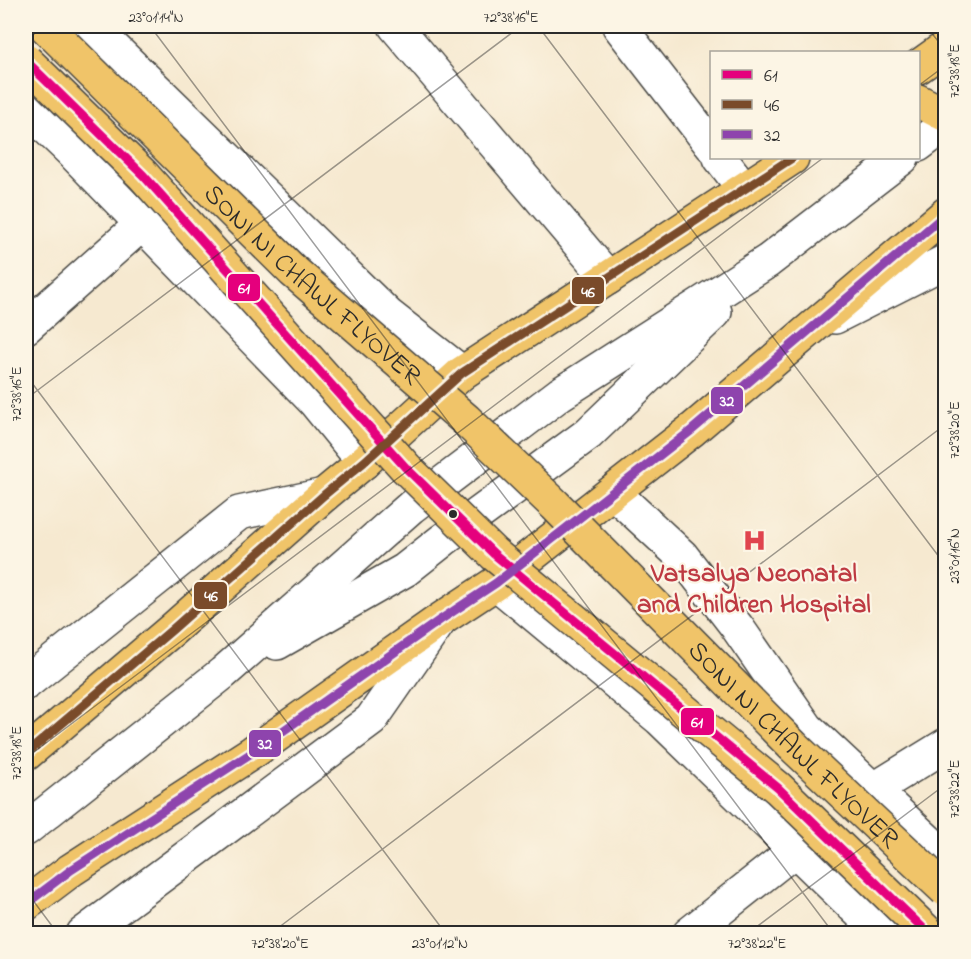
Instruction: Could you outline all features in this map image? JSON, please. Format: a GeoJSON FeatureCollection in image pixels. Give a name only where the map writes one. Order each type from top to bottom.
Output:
{"type":"FeatureCollection","features":[{"type":"Feature","properties":{"kind":"main road","name":"SONI NI CHAWL FLYOVER"},"geometry":{"type":"LineString","coordinates":[[45,26],[293,271],[466,420],[555,505],[794,747],[945,890]]}},
{"type":"Feature","properties":{"kind":"main road"},"geometry":{"type":"LineString","coordinates":[[920,66],[945,47]]}},
{"type":"Feature","properties":{"kind":"main road","name":"SONI NI CHAWL FLYOVER"},"geometry":{"type":"LineString","coordinates":[[26,61],[143,175],[406,468],[494,554],[778,789],[928,933]]}},
{"type":"Feature","properties":{"kind":"main road"},"geometry":{"type":"LineString","coordinates":[[920,102],[945,115]]}},
{"type":"Feature","properties":{"kind":"main road"},"geometry":{"type":"LineString","coordinates":[[26,754],[173,629],[462,373],[790,159]]}},
{"type":"Feature","properties":{"kind":"main road"},"geometry":{"type":"LineString","coordinates":[[26,904],[71,870],[253,752],[496,583],[692,430],[945,214]]}},
{"type":"Feature","properties":{"kind":"street"},"geometry":{"type":"LineString","coordinates":[[91,26],[388,315],[462,373]]}},
{"type":"Feature","properties":{"kind":"street"},"geometry":{"type":"LineString","coordinates":[[395,26],[608,278]]}},
{"type":"Feature","properties":{"kind":"street"},"geometry":{"type":"LineString","coordinates":[[619,26],[710,145]]}},
{"type":"Feature","properties":{"kind":"street"},"geometry":{"type":"LineString","coordinates":[[26,108],[315,402],[364,462]]}},
{"type":"Feature","properties":{"kind":"street"},"geometry":{"type":"LineString","coordinates":[[920,143],[945,124]]}},
{"type":"Feature","properties":{"kind":"street"},"geometry":{"type":"LineString","coordinates":[[721,159],[744,189]]}},
{"type":"Feature","properties":{"kind":"street"},"geometry":{"type":"LineString","coordinates":[[26,829],[223,673],[385,529],[560,394],[768,261],[901,159]]}},
{"type":"Feature","properties":{"kind":"street"},"geometry":{"type":"LineString","coordinates":[[26,327],[142,225]]}},
{"type":"Feature","properties":{"kind":"street"},"geometry":{"type":"LineString","coordinates":[[223,673],[405,570],[588,434],[768,261]]}},
{"type":"Feature","properties":{"kind":"street"},"geometry":{"type":"LineString","coordinates":[[810,329],[945,261]]}},
{"type":"Feature","properties":{"kind":"street"},"geometry":{"type":"LineString","coordinates":[[613,492],[682,556],[737,627],[807,728],[945,858]]}},
{"type":"Feature","properties":{"kind":"street"},"geometry":{"type":"LineString","coordinates":[[26,683],[240,513],[324,495]]}},
{"type":"Feature","properties":{"kind":"street"},"geometry":{"type":"LineString","coordinates":[[496,583],[660,719],[882,933]]}},
{"type":"Feature","properties":{"kind":"street"},"geometry":{"type":"LineString","coordinates":[[82,933],[371,720],[440,620]]}},
{"type":"Feature","properties":{"kind":"street"},"geometry":{"type":"LineString","coordinates":[[873,790],[945,745]]}},
{"type":"Feature","properties":{"kind":"street"},"geometry":{"type":"LineString","coordinates":[[689,933],[795,850]]}},
{"type":"Feature","properties":{"kind":"transit line","name":"61"},"geometry":{"type":"LineString","coordinates":[[26,61],[143,175],[406,468],[494,554],[778,788],[929,934]]}},
{"type":"Feature","properties":{"kind":"transit line","name":"46"},"geometry":{"type":"LineString","coordinates":[[26,754],[173,629],[462,373],[790,159]]}},
{"type":"Feature","properties":{"kind":"transit line","name":"32"},"geometry":{"type":"LineString","coordinates":[[26,904],[71,870],[253,752],[496,583],[692,430],[946,214]]}},
{"type":"Feature","properties":{"kind":"place","name":"Vatsalya Neonatal and Children Hospital"},"geometry":{"type":"Point","coordinates":[754,540]}}]}
